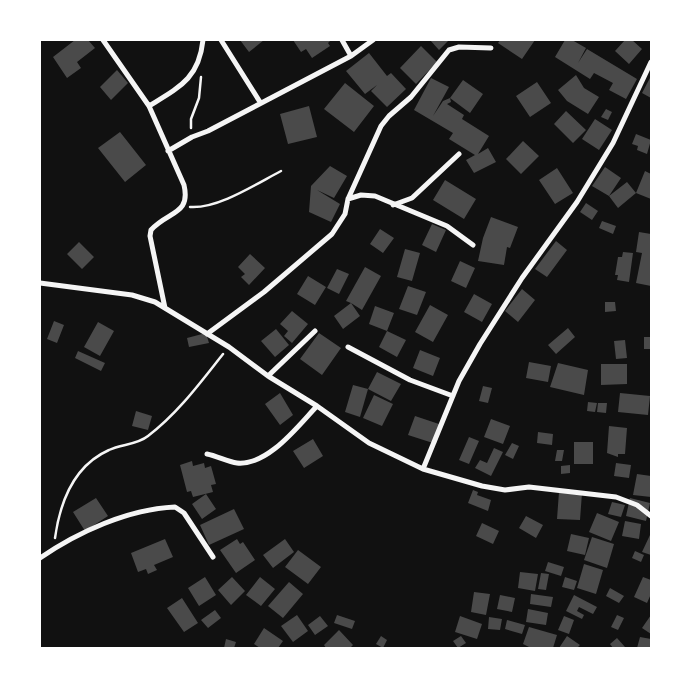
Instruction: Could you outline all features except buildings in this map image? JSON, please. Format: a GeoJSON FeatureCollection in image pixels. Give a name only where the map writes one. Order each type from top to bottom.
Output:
{"type":"FeatureCollection","features":[{"type":"Feature","properties":{"kind":"street"},"geometry":{"type":"LineString","coordinates":[[103,40],[149,106],[184,185],[187,198],[184,205],[151,230],[150,236],[165,308]]}},
{"type":"Feature","properties":{"kind":"street"},"geometry":{"type":"LineString","coordinates":[[149,106],[181,86],[201,60],[203,40]]}},
{"type":"Feature","properties":{"kind":"street"},"geometry":{"type":"LineString","coordinates":[[221,40],[260,102]]}},
{"type":"Feature","properties":{"kind":"street"},"geometry":{"type":"LineString","coordinates":[[342,40],[351,56]]}},
{"type":"Feature","properties":{"kind":"street"},"geometry":{"type":"LineString","coordinates":[[168,151],[192,136],[208,131],[260,102],[351,56],[373,40]]}},
{"type":"Feature","properties":{"kind":"street"},"geometry":{"type":"LineString","coordinates":[[207,334],[264,292],[332,234],[345,214],[348,199],[381,126],[389,116],[411,98],[449,50],[459,47],[491,48]]}},
{"type":"Feature","properties":{"kind":"street"},"geometry":{"type":"LineString","coordinates":[[423,469],[459,381],[522,278],[576,202],[613,143],[651,62]]}},
{"type":"Feature","properties":{"kind":"street"},"geometry":{"type":"LineString","coordinates":[[393,205],[412,198],[459,154]]}},
{"type":"Feature","properties":{"kind":"street"},"geometry":{"type":"LineString","coordinates":[[348,199],[368,194],[447,226],[473,245]]}},
{"type":"Feature","properties":{"kind":"street"},"geometry":{"type":"LineString","coordinates":[[40,283],[132,295],[165,308],[228,347],[369,443],[423,469],[482,486],[505,490],[529,487],[616,497],[637,505],[651,516]]}},
{"type":"Feature","properties":{"kind":"street"},"geometry":{"type":"LineString","coordinates":[[268,376],[315,331]]}},
{"type":"Feature","properties":{"kind":"street"},"geometry":{"type":"LineString","coordinates":[[348,347],[410,380],[453,396]]}},
{"type":"Feature","properties":{"kind":"street"},"geometry":{"type":"LineString","coordinates":[[208,454],[237,463],[261,457],[277,447],[317,406]]}},
{"type":"Feature","properties":{"kind":"street"},"geometry":{"type":"LineString","coordinates":[[40,558],[75,537],[111,522],[146,510],[175,507],[184,513],[213,557]]}},
{"type":"Feature","properties":{"kind":"path"},"geometry":{"type":"LineString","coordinates":[[192,136],[191,119],[199,98],[201,60]]}},
{"type":"Feature","properties":{"kind":"path"},"geometry":{"type":"LineString","coordinates":[[184,205],[196,208],[228,198],[281,171]]}},
{"type":"Feature","properties":{"kind":"path"},"geometry":{"type":"LineString","coordinates":[[53,549],[63,498],[76,476],[90,462],[109,450],[146,438],[191,395],[228,347]]}}]}
